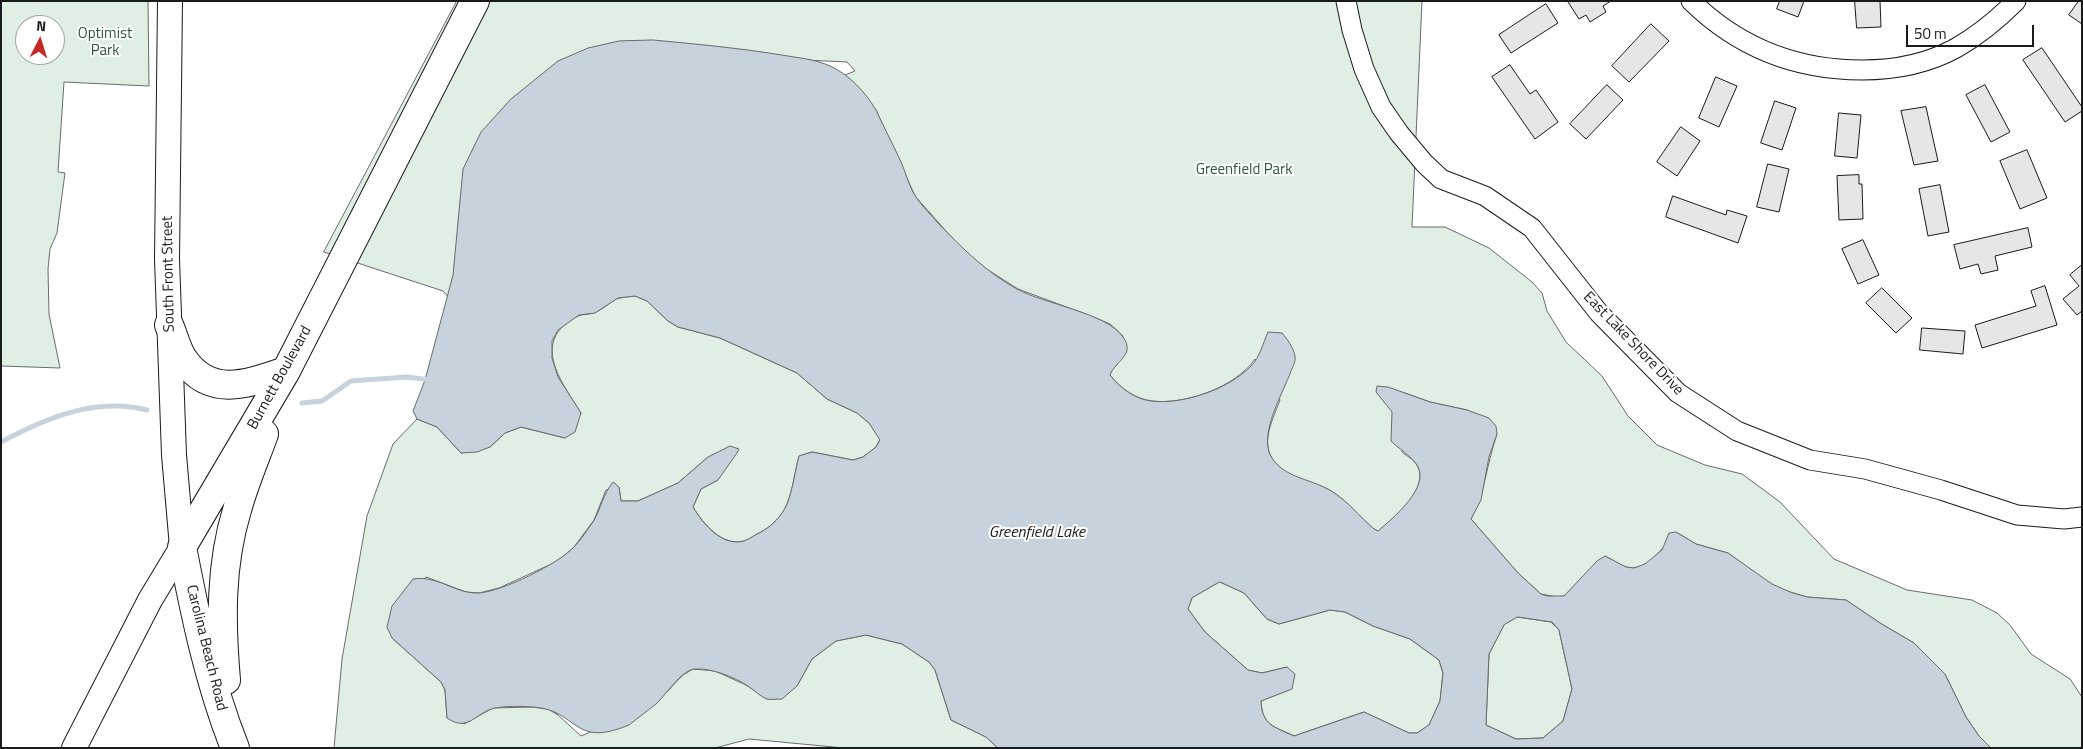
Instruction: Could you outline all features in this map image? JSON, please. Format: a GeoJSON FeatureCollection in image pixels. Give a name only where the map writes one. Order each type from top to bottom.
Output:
{"type":"FeatureCollection","features":[{"type":"Feature","properties":{"kind":"highway","name":"Burnett Boulevard"},"geometry":{"type":"LineString","coordinates":[[182,547],[286,370],[475,1]]}},
{"type":"Feature","properties":{"kind":"highway"},"geometry":{"type":"LineString","coordinates":[[169,324],[184,360],[198,375],[217,385],[246,384],[286,370]]}},
{"type":"Feature","properties":{"kind":"highway"},"geometry":{"type":"LineString","coordinates":[[233,743],[222,625],[224,571],[236,510],[286,370]]}},
{"type":"Feature","properties":{"kind":"highway","name":"Carolina Beach Road"},"geometry":{"type":"LineString","coordinates":[[182,547],[196,616],[214,686],[233,743]]}},
{"type":"Feature","properties":{"kind":"main road","name":"South Front Street"},"geometry":{"type":"LineString","coordinates":[[170,1],[169,324],[174,455],[182,547]]}},
{"type":"Feature","properties":{"kind":"main road","name":"Burnett Boulevard"},"geometry":{"type":"LineString","coordinates":[[74,748],[150,600],[182,547]]}},
{"type":"Feature","properties":{"kind":"street","name":"East Lake Shore Drive"},"geometry":{"type":"LineString","coordinates":[[1346,1],[1352,30],[1364,69],[1381,107],[1399,134],[1424,163],[1441,178],[1485,196],[1532,228],[1599,314],[1678,393],[1737,430],[1810,460],[1865,470],[1941,490],[2018,515],[2064,519],[2082,517]]}},
{"type":"Feature","properties":{"kind":"street"},"geometry":{"type":"LineString","coordinates":[[1691,1],[1722,28],[1741,40],[1774,56],[1801,64],[1837,70],[1901,68],[1932,59],[1975,36],[2016,1]]}},
{"type":"Feature","properties":{"kind":"green space","name":"Optimist Park"},"geometry":{"type":"Polygon","coordinates":[[[1,1],[148,1],[149,86],[64,82],[58,172],[65,173],[57,233],[50,249],[48,269],[49,314],[60,368],[1,366],[1,1]]]}},
{"type":"Feature","properties":{"kind":"green space","name":"Greenfield Park"},"geometry":{"type":"Polygon","coordinates":[[[457,1],[1422,1],[1412,227],[1445,227],[1489,248],[1532,282],[1542,293],[1547,311],[1566,342],[1602,376],[1628,416],[1657,445],[1705,465],[1742,474],[1780,502],[1834,559],[1907,590],[1972,600],[1997,613],[2010,625],[2031,654],[2070,679],[2082,697],[2082,748],[1991,748],[1979,736],[1966,717],[1945,674],[1914,643],[1846,600],[1807,597],[1772,585],[1728,553],[1696,544],[1676,532],[1655,557],[1641,566],[1634,568],[1626,567],[1605,556],[1564,596],[1558,597],[1541,594],[1518,573],[1471,519],[1480,498],[1497,434],[1467,410],[1430,402],[1405,393],[1402,452],[1417,465],[1420,474],[1419,483],[1415,493],[1401,511],[1378,531],[1374,529],[1334,493],[1324,487],[1295,477],[1282,469],[1274,461],[1269,453],[1268,434],[1280,400],[1255,359],[1236,378],[1209,392],[1179,400],[1152,401],[1140,398],[1123,388],[1110,375],[1112,369],[1117,365],[1123,336],[1110,324],[1018,289],[985,268],[962,249],[915,196],[876,110],[845,75],[855,71],[847,62],[698,55],[485,339],[443,291],[324,252],[457,1]]]}},
{"type":"Feature","properties":{"kind":"green space"},"geometry":{"type":"Polygon","coordinates":[[[635,296],[647,301],[668,321],[678,327],[720,338],[797,373],[827,399],[857,413],[869,423],[880,439],[876,447],[863,457],[853,460],[812,452],[799,456],[791,492],[782,513],[769,527],[744,541],[736,542],[721,537],[702,520],[693,507],[701,489],[718,480],[708,457],[678,483],[638,501],[621,501],[619,487],[606,490],[594,520],[574,547],[558,561],[499,588],[479,593],[466,592],[426,577],[392,638],[441,682],[445,690],[447,718],[464,724],[493,708],[532,707],[548,709],[558,715],[581,736],[656,703],[683,675],[693,669],[715,671],[746,685],[767,699],[797,686],[812,659],[836,641],[866,635],[902,644],[929,662],[935,670],[951,720],[986,737],[998,748],[844,748],[749,739],[715,748],[334,748],[342,659],[367,516],[393,444],[417,419],[437,427],[461,453],[490,447],[505,433],[521,427],[565,438],[581,413],[558,375],[552,349],[555,337],[563,326],[578,316],[596,312],[616,299],[635,296]]]}},
{"type":"Feature","properties":{"kind":"green space"},"geometry":{"type":"Polygon","coordinates":[[[1220,582],[1244,593],[1267,619],[1279,624],[1330,610],[1345,612],[1373,626],[1410,639],[1439,660],[1443,673],[1440,701],[1429,725],[1417,733],[1409,733],[1364,712],[1294,736],[1270,724],[1264,716],[1261,701],[1291,689],[1287,667],[1262,673],[1248,670],[1205,632],[1188,609],[1192,598],[1220,582]]]}},
{"type":"Feature","properties":{"kind":"green space"},"geometry":{"type":"Polygon","coordinates":[[[1517,617],[1551,622],[1559,630],[1572,689],[1563,721],[1543,738],[1516,739],[1486,725],[1489,654],[1504,625],[1517,617]]]}},
{"type":"Feature","properties":{"kind":"water","name":"Greenfield Lake"},"geometry":{"type":"Polygon","coordinates":[[[653,40],[766,53],[818,62],[844,74],[862,91],[876,110],[901,162],[909,184],[921,204],[938,223],[975,259],[1017,289],[1090,315],[1115,329],[1123,337],[1127,349],[1123,358],[1110,375],[1123,388],[1139,398],[1164,402],[1205,394],[1231,382],[1251,366],[1259,354],[1268,332],[1282,333],[1292,347],[1295,360],[1272,416],[1268,441],[1269,452],[1280,467],[1337,495],[1374,529],[1378,531],[1401,510],[1415,492],[1420,474],[1417,465],[1391,441],[1392,412],[1376,392],[1377,386],[1388,387],[1430,402],[1467,410],[1489,418],[1496,426],[1497,434],[1489,457],[1481,500],[1471,519],[1518,573],[1541,594],[1564,596],[1597,561],[1605,556],[1626,567],[1634,568],[1645,564],[1662,550],[1669,533],[1676,532],[1696,544],[1728,553],[1772,584],[1790,592],[1807,597],[1846,600],[1914,643],[1945,674],[1966,717],[1979,736],[1991,748],[998,748],[986,737],[951,720],[935,670],[929,662],[902,644],[866,635],[836,641],[812,659],[797,686],[782,699],[767,699],[730,676],[708,670],[695,669],[684,674],[656,704],[629,725],[610,731],[596,733],[586,731],[559,714],[528,707],[495,708],[472,720],[461,723],[454,722],[447,718],[445,690],[441,682],[392,638],[387,627],[392,606],[413,579],[422,578],[439,582],[470,593],[489,591],[515,582],[556,561],[574,547],[593,522],[613,482],[619,487],[621,501],[638,501],[678,483],[708,457],[730,446],[739,449],[737,453],[718,480],[701,489],[693,507],[714,533],[728,541],[744,541],[769,527],[782,513],[791,492],[799,456],[812,452],[853,460],[863,457],[876,447],[880,440],[869,423],[857,413],[827,399],[797,373],[720,338],[678,327],[668,321],[647,301],[635,296],[618,298],[595,313],[579,315],[558,330],[552,341],[552,358],[558,377],[581,413],[575,432],[565,438],[521,427],[505,433],[490,447],[477,452],[461,453],[437,427],[417,419],[413,411],[425,380],[453,275],[463,169],[481,132],[511,99],[558,61],[588,48],[619,41],[653,40]],[[1220,582],[1192,598],[1188,609],[1205,632],[1248,670],[1262,673],[1287,667],[1295,674],[1292,689],[1261,701],[1264,715],[1270,724],[1294,736],[1364,712],[1409,733],[1417,733],[1429,725],[1440,701],[1443,673],[1439,660],[1410,639],[1373,626],[1345,612],[1330,610],[1279,624],[1267,619],[1244,593],[1220,582]],[[1518,617],[1504,625],[1489,654],[1486,725],[1516,739],[1543,738],[1563,721],[1572,689],[1559,630],[1552,622],[1518,617]]]}},
{"type":"Feature","properties":{"kind":"building"},"geometry":{"type":"Polygon","coordinates":[[[1611,1],[1603,6],[1606,12],[1590,22],[1586,15],[1579,19],[1568,2],[1611,1]]]}},
{"type":"Feature","properties":{"kind":"building"},"geometry":{"type":"Polygon","coordinates":[[[1780,1],[1804,1],[1798,17],[1777,9],[1780,1]]]}},
{"type":"Feature","properties":{"kind":"building"},"geometry":{"type":"Polygon","coordinates":[[[1855,1],[1880,1],[1881,27],[1857,28],[1855,1]]]}},
{"type":"Feature","properties":{"kind":"building"},"geometry":{"type":"Polygon","coordinates":[[[2079,1],[2082,1],[2082,24],[2069,15],[2079,1]]]}},
{"type":"Feature","properties":{"kind":"building"},"geometry":{"type":"Polygon","coordinates":[[[1546,4],[1558,23],[1511,53],[1499,35],[1546,4]]]}},
{"type":"Feature","properties":{"kind":"building"},"geometry":{"type":"Polygon","coordinates":[[[1651,24],[1669,41],[1629,82],[1612,66],[1651,24]]]}},
{"type":"Feature","properties":{"kind":"building"},"geometry":{"type":"Polygon","coordinates":[[[2042,48],[2082,107],[2082,111],[2065,122],[2023,60],[2042,48]]]}},
{"type":"Feature","properties":{"kind":"building"},"geometry":{"type":"Polygon","coordinates":[[[1510,65],[1530,94],[1536,90],[1558,122],[1535,139],[1492,77],[1510,65]]]}},
{"type":"Feature","properties":{"kind":"building"},"geometry":{"type":"Polygon","coordinates":[[[1716,77],[1737,86],[1719,127],[1699,118],[1716,77]]]}},
{"type":"Feature","properties":{"kind":"building"},"geometry":{"type":"Polygon","coordinates":[[[1607,85],[1623,100],[1586,139],[1570,124],[1607,85]]]}},
{"type":"Feature","properties":{"kind":"building"},"geometry":{"type":"Polygon","coordinates":[[[1985,85],[2010,132],[1991,142],[1966,95],[1985,85]]]}},
{"type":"Feature","properties":{"kind":"building"},"geometry":{"type":"Polygon","coordinates":[[[1775,101],[1796,108],[1782,150],[1761,143],[1775,101]]]}},
{"type":"Feature","properties":{"kind":"building"},"geometry":{"type":"Polygon","coordinates":[[[1926,107],[1938,161],[1914,165],[1901,111],[1926,107]]]}},
{"type":"Feature","properties":{"kind":"building"},"geometry":{"type":"Polygon","coordinates":[[[1839,113],[1861,115],[1857,158],[1835,156],[1839,113]]]}},
{"type":"Feature","properties":{"kind":"building"},"geometry":{"type":"Polygon","coordinates":[[[1681,127],[1700,141],[1677,176],[1657,162],[1681,127]]]}},
{"type":"Feature","properties":{"kind":"building"},"geometry":{"type":"Polygon","coordinates":[[[2027,150],[2047,198],[2020,209],[2000,161],[2027,150]]]}},
{"type":"Feature","properties":{"kind":"building"},"geometry":{"type":"Polygon","coordinates":[[[1768,164],[1789,169],[1779,212],[1757,207],[1768,164]]]}},
{"type":"Feature","properties":{"kind":"building"},"geometry":{"type":"Polygon","coordinates":[[[1859,175],[1859,184],[1862,184],[1863,219],[1839,220],[1837,176],[1859,175]]]}},
{"type":"Feature","properties":{"kind":"building"},"geometry":{"type":"Polygon","coordinates":[[[1940,185],[1949,232],[1928,236],[1919,189],[1940,185]]]}},
{"type":"Feature","properties":{"kind":"building"},"geometry":{"type":"Polygon","coordinates":[[[1673,196],[1726,215],[1727,210],[1747,216],[1738,243],[1666,217],[1673,196]]]}},
{"type":"Feature","properties":{"kind":"building"},"geometry":{"type":"Polygon","coordinates":[[[2028,228],[2032,247],[1995,256],[1998,270],[1981,274],[1978,264],[1960,269],[1954,245],[2028,228]]]}},
{"type":"Feature","properties":{"kind":"building"},"geometry":{"type":"Polygon","coordinates":[[[1863,240],[1879,275],[1858,284],[1842,249],[1863,240]]]}},
{"type":"Feature","properties":{"kind":"building"},"geometry":{"type":"Polygon","coordinates":[[[2082,265],[2082,311],[2077,315],[2063,299],[2079,286],[2070,275],[2082,265]]]}},
{"type":"Feature","properties":{"kind":"building"},"geometry":{"type":"Polygon","coordinates":[[[2045,286],[2057,325],[1982,348],[1975,325],[2036,306],[2031,291],[2045,286]]]}},
{"type":"Feature","properties":{"kind":"building"},"geometry":{"type":"Polygon","coordinates":[[[1882,288],[1912,318],[1896,333],[1866,303],[1882,288]]]}},
{"type":"Feature","properties":{"kind":"building"},"geometry":{"type":"Polygon","coordinates":[[[1922,328],[1965,331],[1963,354],[1920,350],[1922,328]]]}},
{"type":"Feature","properties":{"kind":"waterway"},"geometry":{"type":"LineString","coordinates":[[302,403],[322,401],[351,381],[407,377],[431,380]]}},
{"type":"Feature","properties":{"kind":"waterway"},"geometry":{"type":"LineString","coordinates":[[1,442],[35,425],[71,412],[109,406],[147,410]]}}]}
